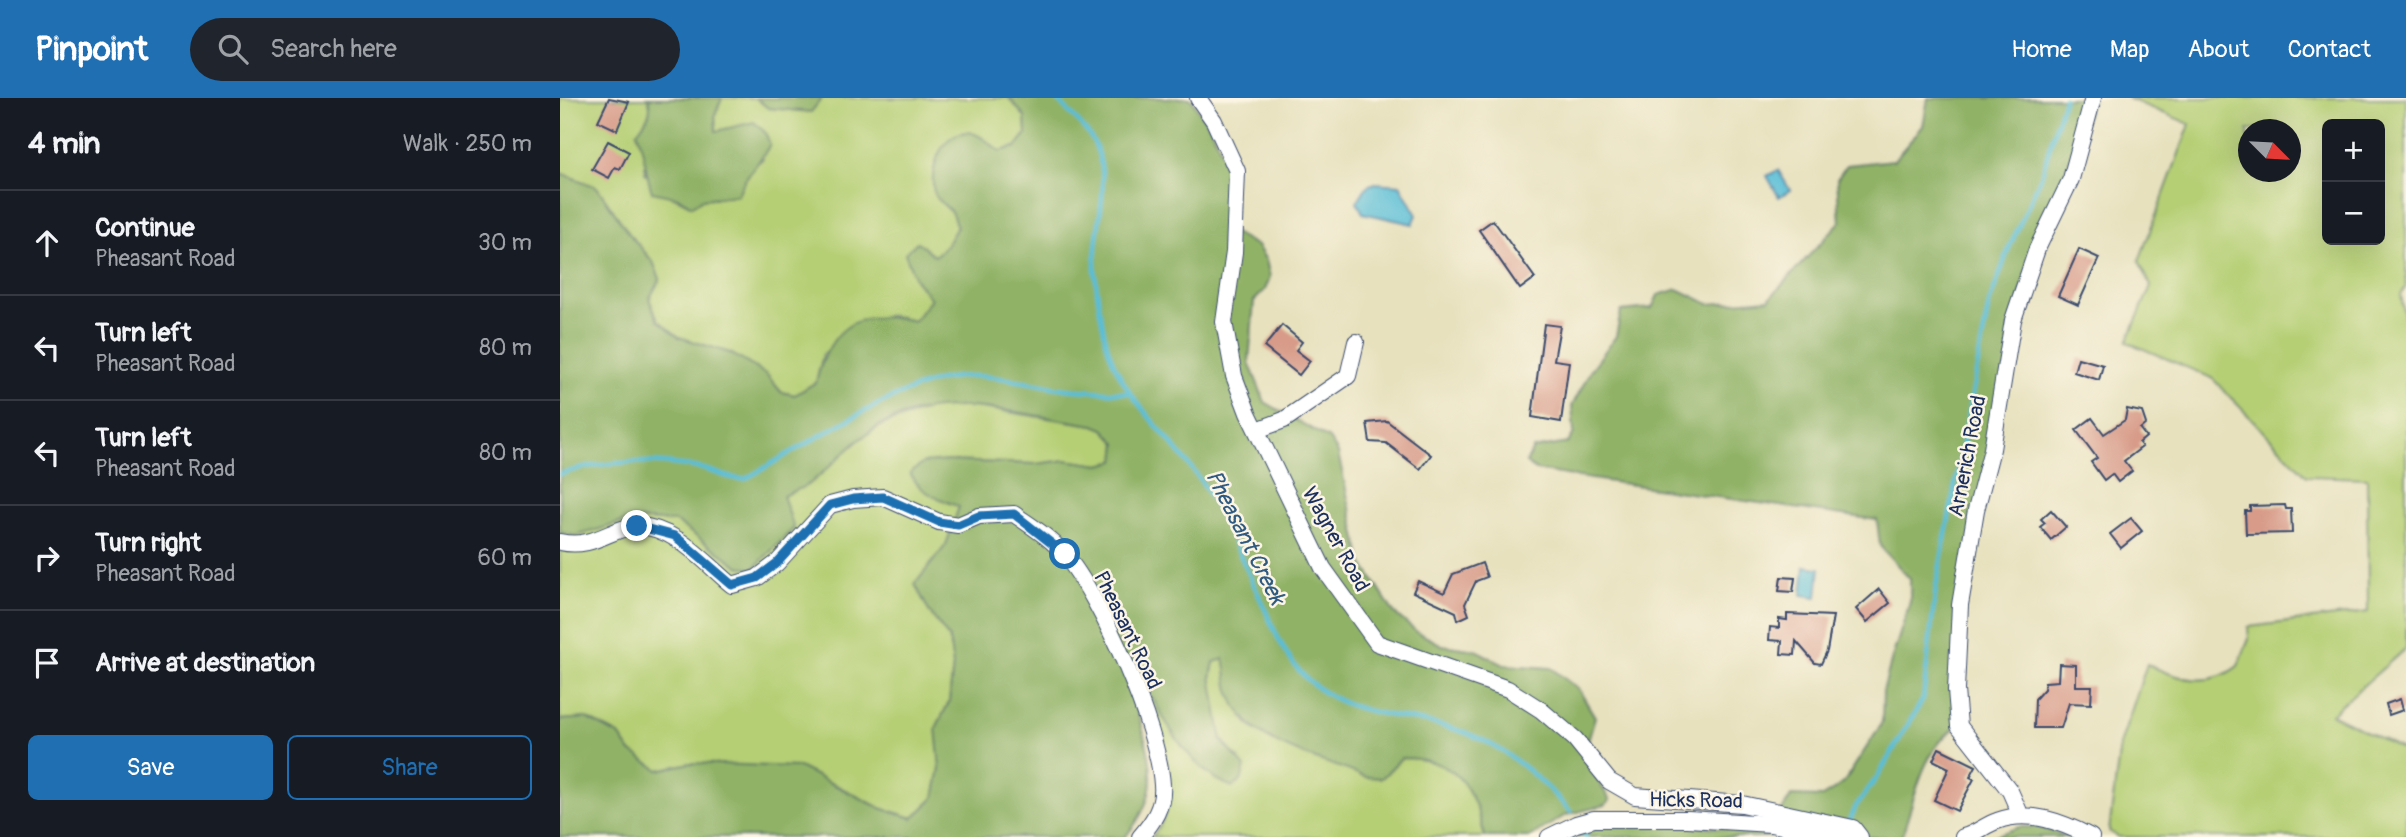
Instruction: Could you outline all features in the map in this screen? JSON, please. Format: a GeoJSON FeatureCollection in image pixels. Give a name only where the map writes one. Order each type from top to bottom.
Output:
{"type":"FeatureCollection","features":[{"type":"Feature","properties":{"kind":"street","name":"Wagner Road"},"geometry":{"type":"LineString","coordinates":[[1198,98],[1214,121],[1237,171],[1234,252],[1224,322],[1234,376],[1323,568],[1377,643],[1507,689],[1541,710],[1575,739],[1609,781],[1635,796],[1742,804],[1853,828],[1860,837]]}},
{"type":"Feature","properties":{"kind":"street","name":"Arnerich Road"},"geometry":{"type":"LineString","coordinates":[[2021,816],[2010,791],[1959,726],[1955,690],[1960,605],[1976,510],[1992,449],[2013,320],[2032,261],[2071,179],[2093,98]]}},
{"type":"Feature","properties":{"kind":"street"},"geometry":{"type":"LineString","coordinates":[[1257,430],[1284,420],[1348,376],[1356,342]]}},
{"type":"Feature","properties":{"kind":"street","name":"Pheasant Road"},"geometry":{"type":"LineString","coordinates":[[560,542],[572,544],[599,540],[637,526],[675,536],[732,585],[757,578],[777,563],[830,505],[853,499],[883,497],[939,522],[958,525],[979,516],[1014,514],[1065,554],[1116,643],[1137,693],[1151,730],[1163,786],[1160,807],[1140,837]]}},
{"type":"Feature","properties":{"kind":"street"},"geometry":{"type":"LineString","coordinates":[[1963,837],[1997,821],[2021,816],[2044,818],[2091,837]]}},
{"type":"Feature","properties":{"kind":"street","name":"Hicks Road"},"geometry":{"type":"LineString","coordinates":[[1549,837],[1594,819],[1688,819],[1771,824],[1844,837]]}},
{"type":"Feature","properties":{"kind":"green space"},"geometry":{"type":"Polygon","coordinates":[[[560,98],[648,98],[650,112],[637,132],[645,154],[645,174],[668,194],[692,206],[702,199],[738,195],[751,167],[763,159],[716,131],[715,115],[722,98],[756,98],[768,108],[811,112],[822,98],[1009,98],[1025,117],[1026,134],[1016,147],[1000,151],[978,136],[935,195],[952,213],[957,227],[947,244],[915,279],[931,298],[915,321],[888,315],[823,354],[816,382],[795,395],[781,392],[767,375],[730,353],[679,337],[658,320],[649,299],[660,279],[653,262],[630,235],[597,187],[560,173],[560,98]]]}},
{"type":"Feature","properties":{"kind":"green space"},"geometry":{"type":"Polygon","coordinates":[[[648,98],[722,98],[715,115],[716,131],[754,122],[765,132],[770,144],[738,195],[702,199],[692,206],[679,198],[652,192],[637,132],[650,112],[648,98]]]}},
{"type":"Feature","properties":{"kind":"green space"},"geometry":{"type":"Polygon","coordinates":[[[756,98],[822,98],[811,112],[768,108],[756,98]]]}},
{"type":"Feature","properties":{"kind":"green space"},"geometry":{"type":"Polygon","coordinates":[[[1009,98],[1190,98],[1209,125],[1231,172],[1229,230],[1257,246],[1266,260],[1270,277],[1265,290],[1254,301],[1249,362],[1265,402],[1329,439],[1338,453],[1362,562],[1394,613],[1417,632],[1442,645],[1476,650],[1504,665],[1551,668],[1579,690],[1595,717],[1583,757],[1610,800],[1605,805],[1566,815],[1529,837],[1485,837],[1468,790],[1460,779],[1436,763],[1401,758],[1382,778],[1365,777],[1285,747],[1267,737],[1251,725],[1238,709],[1229,690],[1224,659],[1214,662],[1211,676],[1222,741],[1245,767],[1241,781],[1233,787],[1219,781],[1195,762],[1167,724],[1152,697],[1135,701],[1149,756],[1150,787],[1138,819],[1125,837],[560,837],[560,720],[586,718],[619,735],[630,751],[659,770],[690,763],[799,767],[880,808],[913,818],[934,798],[940,769],[936,728],[949,702],[953,665],[949,638],[930,613],[915,584],[946,545],[959,507],[925,491],[910,473],[923,463],[945,461],[1036,464],[1066,460],[1100,465],[1115,461],[1117,443],[1104,429],[1094,425],[987,408],[960,407],[908,414],[873,430],[812,482],[783,496],[794,528],[753,569],[739,566],[676,522],[633,519],[576,536],[560,532],[560,173],[597,187],[630,235],[653,262],[660,279],[649,299],[658,320],[679,337],[730,353],[767,375],[781,392],[795,395],[816,382],[830,346],[850,325],[877,317],[914,321],[931,299],[915,279],[905,253],[917,242],[935,256],[947,244],[957,227],[951,212],[934,192],[935,164],[943,146],[950,139],[967,132],[980,136],[1000,151],[1016,147],[1026,134],[1025,117],[1009,98]]]}},
{"type":"Feature","properties":{"kind":"green space"},"geometry":{"type":"Polygon","coordinates":[[[1928,98],[2093,98],[2023,284],[1960,605],[1959,726],[1947,735],[1928,760],[1902,837],[1565,837],[1584,829],[1635,823],[1692,825],[1768,833],[1791,796],[1822,797],[1844,782],[1882,722],[1883,691],[1910,602],[1910,579],[1880,546],[1877,520],[1585,478],[1536,470],[1526,463],[1533,449],[1568,443],[1574,433],[1572,406],[1591,370],[1616,336],[1621,311],[1652,308],[1658,295],[1678,289],[1709,304],[1769,299],[1840,222],[1837,179],[1847,165],[1894,160],[1923,126],[1928,98]]]}},
{"type":"Feature","properties":{"kind":"green space"},"geometry":{"type":"Polygon","coordinates":[[[2127,98],[2406,98],[2406,287],[2401,294],[2406,326],[2406,648],[2331,714],[2406,751],[2406,837],[2119,837],[2109,831],[2120,745],[2147,664],[2182,677],[2216,678],[2238,666],[2249,639],[2248,627],[2368,612],[2367,478],[2307,476],[2212,378],[2127,342],[2151,286],[2139,261],[2190,124],[2127,98]]]}},
{"type":"Feature","properties":{"kind":"green space"},"geometry":{"type":"Polygon","coordinates":[[[967,406],[1094,425],[1104,429],[1117,443],[1115,461],[1100,465],[1066,460],[1036,464],[945,461],[944,500],[959,507],[946,545],[915,584],[930,613],[949,638],[953,665],[949,702],[937,728],[940,769],[934,798],[913,818],[880,808],[834,784],[727,765],[690,763],[659,770],[630,751],[619,735],[586,718],[560,720],[560,532],[576,536],[633,519],[676,522],[739,566],[753,569],[794,528],[783,496],[809,484],[860,439],[882,425],[935,407],[967,406]]]}},
{"type":"Feature","properties":{"kind":"green space"},"geometry":{"type":"Polygon","coordinates":[[[1225,658],[1238,708],[1257,731],[1311,757],[1369,776],[1382,778],[1401,758],[1436,763],[1460,779],[1468,790],[1485,837],[1152,837],[1168,804],[1169,787],[1164,751],[1147,698],[1152,697],[1176,737],[1206,772],[1239,758],[1223,739],[1212,700],[1214,662],[1225,658]]]}},
{"type":"Feature","properties":{"kind":"green space"},"geometry":{"type":"Polygon","coordinates":[[[2019,827],[2037,827],[2070,837],[1992,837],[2019,827]]]}},
{"type":"Feature","properties":{"kind":"water"},"geometry":{"type":"Polygon","coordinates":[[[1778,170],[1790,190],[1779,197],[1767,176],[1778,170]]]}},
{"type":"Feature","properties":{"kind":"water"},"geometry":{"type":"Polygon","coordinates":[[[1375,183],[1400,185],[1417,215],[1413,224],[1363,213],[1357,202],[1367,186],[1375,183]]]}},
{"type":"Feature","properties":{"kind":"water"},"geometry":{"type":"Polygon","coordinates":[[[1805,566],[1820,568],[1817,597],[1802,595],[1805,566]]]}},
{"type":"Feature","properties":{"kind":"building"},"geometry":{"type":"Polygon","coordinates":[[[609,98],[629,102],[617,130],[598,121],[609,98]]]}},
{"type":"Feature","properties":{"kind":"building"},"geometry":{"type":"Polygon","coordinates":[[[608,141],[629,152],[620,169],[615,167],[609,178],[592,169],[608,141]]]}},
{"type":"Feature","properties":{"kind":"building"},"geometry":{"type":"Polygon","coordinates":[[[1493,220],[1535,278],[1520,289],[1479,230],[1493,220]]]}},
{"type":"Feature","properties":{"kind":"building"},"geometry":{"type":"Polygon","coordinates":[[[2079,249],[2099,258],[2078,305],[2058,296],[2079,249]]]}},
{"type":"Feature","properties":{"kind":"building"},"geometry":{"type":"Polygon","coordinates":[[[1544,324],[1560,326],[1554,360],[1569,362],[1561,422],[1532,417],[1544,324]]]}},
{"type":"Feature","properties":{"kind":"building"},"geometry":{"type":"Polygon","coordinates":[[[1282,325],[1302,342],[1296,350],[1310,361],[1299,375],[1264,347],[1282,325]]]}},
{"type":"Feature","properties":{"kind":"building"},"geometry":{"type":"Polygon","coordinates":[[[2078,358],[2103,365],[2099,380],[2074,372],[2078,358]]]}},
{"type":"Feature","properties":{"kind":"building"},"geometry":{"type":"Polygon","coordinates":[[[2127,409],[2142,412],[2146,424],[2140,429],[2146,437],[2139,443],[2142,447],[2124,461],[2132,471],[2118,482],[2112,474],[2104,480],[2091,462],[2097,458],[2076,430],[2092,418],[2104,434],[2125,420],[2127,409]]]}},
{"type":"Feature","properties":{"kind":"building"},"geometry":{"type":"Polygon","coordinates":[[[1387,421],[1431,455],[1420,469],[1386,443],[1370,442],[1367,423],[1387,421]]]}},
{"type":"Feature","properties":{"kind":"building"},"geometry":{"type":"Polygon","coordinates":[[[2285,505],[2286,509],[2291,509],[2292,533],[2246,534],[2245,511],[2250,511],[2250,506],[2285,505]]]}},
{"type":"Feature","properties":{"kind":"building"},"geometry":{"type":"Polygon","coordinates":[[[2051,510],[2066,527],[2051,540],[2040,527],[2045,523],[2041,519],[2051,510]]]}},
{"type":"Feature","properties":{"kind":"building"},"geometry":{"type":"Polygon","coordinates":[[[2131,518],[2142,531],[2121,548],[2110,534],[2131,518]]]}},
{"type":"Feature","properties":{"kind":"building"},"geometry":{"type":"Polygon","coordinates":[[[1482,563],[1487,577],[1476,581],[1465,604],[1469,615],[1458,620],[1456,612],[1413,592],[1418,581],[1444,593],[1453,574],[1482,563]]]}},
{"type":"Feature","properties":{"kind":"building"},"geometry":{"type":"Polygon","coordinates":[[[1781,577],[1795,578],[1793,592],[1779,591],[1781,577]]]}},
{"type":"Feature","properties":{"kind":"building"},"geometry":{"type":"Polygon","coordinates":[[[1879,589],[1890,603],[1867,622],[1856,609],[1879,589]]]}},
{"type":"Feature","properties":{"kind":"building"},"geometry":{"type":"Polygon","coordinates":[[[1787,614],[1833,616],[1827,651],[1821,664],[1815,663],[1796,641],[1795,655],[1781,654],[1782,641],[1769,640],[1770,627],[1779,628],[1779,619],[1787,620],[1787,614]]]}},
{"type":"Feature","properties":{"kind":"building"},"geometry":{"type":"Polygon","coordinates":[[[2059,664],[2076,665],[2076,686],[2092,686],[2091,704],[2069,703],[2061,728],[2034,728],[2035,699],[2044,689],[2045,682],[2058,681],[2059,664]]]}},
{"type":"Feature","properties":{"kind":"building"},"geometry":{"type":"Polygon","coordinates":[[[2400,699],[2403,710],[2389,715],[2386,704],[2400,699]]]}},
{"type":"Feature","properties":{"kind":"building"},"geometry":{"type":"Polygon","coordinates":[[[1939,748],[1976,766],[1970,777],[1974,779],[1957,811],[1934,800],[1949,768],[1933,760],[1939,748]]]}},
{"type":"Feature","properties":{"kind":"waterway","name":"Pheasant Creek"},"geometry":{"type":"LineString","coordinates":[[1056,98],[1088,134],[1101,162],[1102,192],[1095,268],[1102,323],[1113,362],[1136,400],[1206,489],[1291,660],[1315,686],[1336,699],[1381,714],[1453,729],[1503,751],[1527,769],[1571,812]]}},
{"type":"Feature","properties":{"kind":"waterway"},"geometry":{"type":"LineString","coordinates":[[1849,823],[1856,806],[1878,776],[1923,699],[1936,587],[1989,304],[2009,248],[2041,177],[2064,98]]}},
{"type":"Feature","properties":{"kind":"waterway"},"geometry":{"type":"LineString","coordinates":[[560,474],[594,466],[647,462],[699,468],[745,479],[819,436],[901,394],[926,384],[964,376],[993,377],[1066,389],[1130,393]]}},
{"type":"Feature","properties":{"kind":"waterway","name":"Pheasant Creek"},"geometry":{"type":"LineString","coordinates":[[1582,829],[1586,837]]}},
{"type":"Feature","properties":{"kind":"route"},"geometry":{"type":"LineString","coordinates":[[637,526],[675,536],[732,585],[757,578],[777,563],[830,505],[853,499],[883,497],[939,522],[958,525],[979,516],[1014,514],[1065,554]]}}]}
